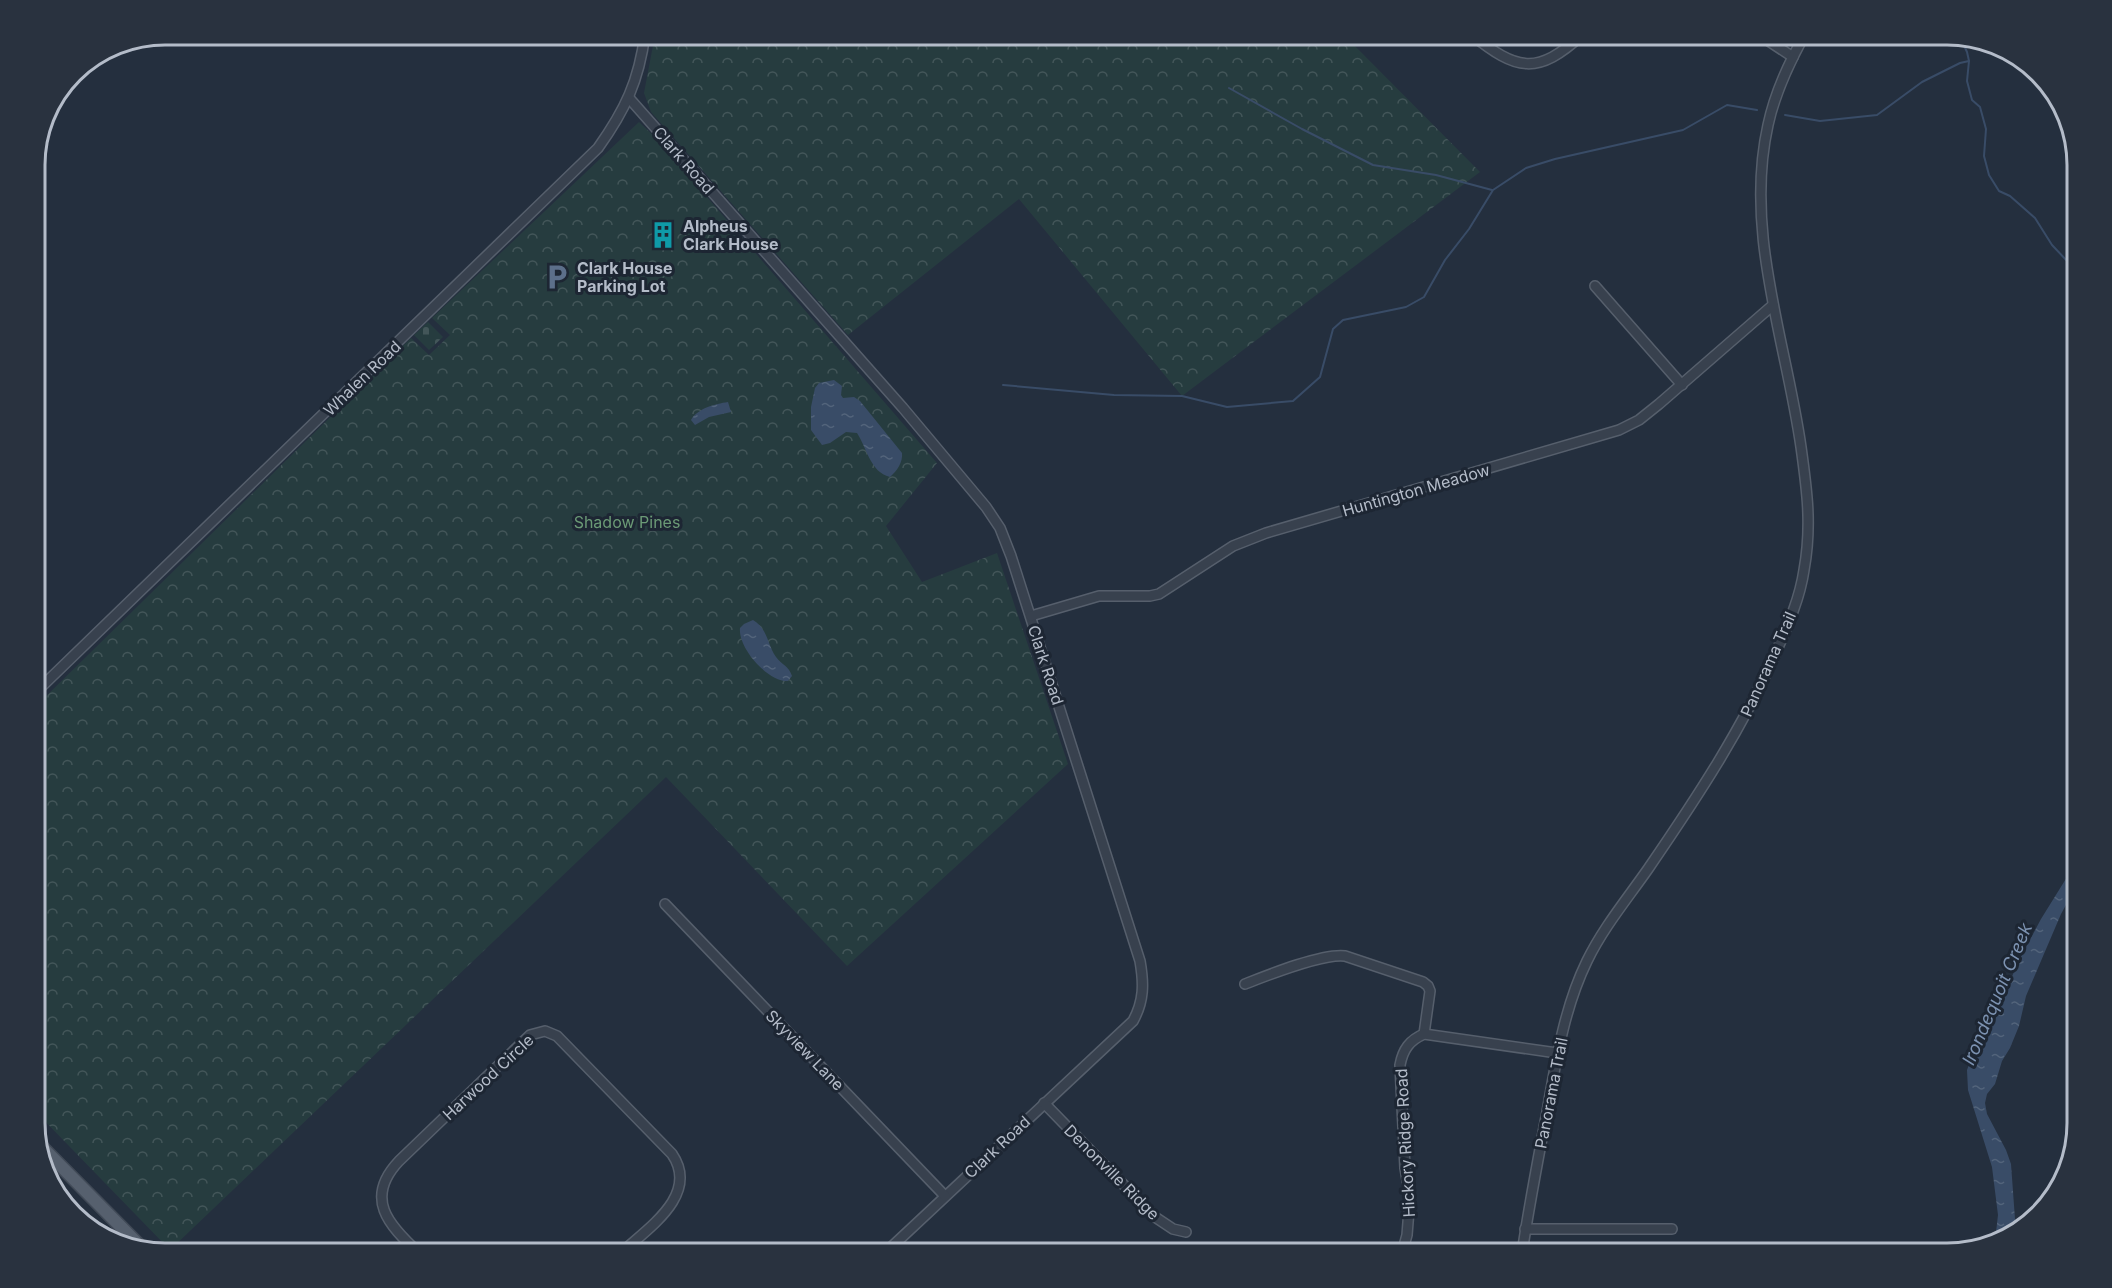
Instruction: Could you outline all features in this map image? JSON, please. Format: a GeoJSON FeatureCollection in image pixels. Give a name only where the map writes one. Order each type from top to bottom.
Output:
{"type":"FeatureCollection","features":[{"type":"Feature","properties":{"kind":"main road"},"geometry":{"type":"LineString","coordinates":[[49,1154],[133,1239]]}},
{"type":"Feature","properties":{"kind":"street","name":"Whalen Road"},"geometry":{"type":"LineString","coordinates":[[45,683],[588,159],[614,125],[629,98],[642,60],[644,45]]}},
{"type":"Feature","properties":{"kind":"street"},"geometry":{"type":"LineString","coordinates":[[1485,45],[1501,57],[1525,63],[1553,58],[1570,45]]}},
{"type":"Feature","properties":{"kind":"street"},"geometry":{"type":"LineString","coordinates":[[1775,45],[1793,57]]}},
{"type":"Feature","properties":{"kind":"street","name":"Panorama Trail"},"geometry":{"type":"LineString","coordinates":[[1523,1243],[1557,1053],[1566,1017],[1587,961],[1740,726],[1761,686],[1796,603],[1804,575],[1809,510],[1797,425],[1773,305],[1762,224],[1762,168],[1768,124],[1781,83],[1799,45]]}},
{"type":"Feature","properties":{"kind":"street","name":"Clark Road"},"geometry":{"type":"LineString","coordinates":[[629,98],[896,400],[997,522],[1006,541],[1031,616],[1135,944],[1144,989],[1142,1001],[1132,1021],[896,1243]]}},
{"type":"Feature","properties":{"kind":"street"},"geometry":{"type":"LineString","coordinates":[[1595,286],[1682,385]]}},
{"type":"Feature","properties":{"kind":"street","name":"Huntington Meadow"},"geometry":{"type":"LineString","coordinates":[[1031,616],[1093,597],[1159,594],[1233,546],[1266,533],[1619,430],[1639,420],[1773,305]]}},
{"type":"Feature","properties":{"kind":"street","name":"Skyview Lane"},"geometry":{"type":"LineString","coordinates":[[665,904],[945,1196]]}},
{"type":"Feature","properties":{"kind":"street"},"geometry":{"type":"LineString","coordinates":[[1245,984],[1314,961],[1332,956],[1345,956],[1423,982],[1428,986],[1430,991],[1424,1034],[1557,1053]]}},
{"type":"Feature","properties":{"kind":"street","name":"Harwood Circle"},"geometry":{"type":"LineString","coordinates":[[409,1243],[383,1211],[381,1188],[385,1178],[399,1161],[530,1035],[544,1031],[557,1036],[672,1154],[680,1170],[680,1187],[673,1202],[632,1243]]}},
{"type":"Feature","properties":{"kind":"street","name":"Hickory Ridge Road"},"geometry":{"type":"LineString","coordinates":[[1405,1243],[1410,1197],[1405,1168],[1400,1065],[1409,1043],[1424,1034]]}},
{"type":"Feature","properties":{"kind":"street","name":"Denonville Ridge"},"geometry":{"type":"LineString","coordinates":[[1044,1103],[1155,1217],[1173,1229],[1186,1232]]}},
{"type":"Feature","properties":{"kind":"street"},"geometry":{"type":"LineString","coordinates":[[1525,1230],[1672,1229]]}},
{"type":"Feature","properties":{"kind":"green space"},"geometry":{"type":"Polygon","coordinates":[[[653,45],[1354,45],[1480,172],[1182,396],[1019,199],[848,335],[651,112],[644,93],[653,45]]]}},
{"type":"Feature","properties":{"kind":"green space","name":"Shadow Pines"},"geometry":{"type":"Polygon","coordinates":[[[639,122],[655,137],[937,463],[886,526],[922,582],[997,553],[1068,764],[847,966],[666,777],[177,1243],[163,1243],[45,1121],[45,697],[411,338],[429,355],[450,335],[432,318],[639,122]]]}},
{"type":"Feature","properties":{"kind":"green space"},"geometry":{"type":"Polygon","coordinates":[[[428,322],[443,337],[429,350],[414,335],[428,322]]]}},
{"type":"Feature","properties":{"kind":"water"},"geometry":{"type":"Polygon","coordinates":[[[834,380],[842,386],[843,398],[854,397],[860,401],[902,453],[899,466],[890,477],[873,465],[857,433],[846,432],[830,443],[822,445],[811,430],[811,407],[815,388],[819,383],[834,380]]]}},
{"type":"Feature","properties":{"kind":"water"},"geometry":{"type":"Polygon","coordinates":[[[728,402],[731,412],[709,417],[695,425],[691,420],[712,405],[728,402]]]}},
{"type":"Feature","properties":{"kind":"water"},"geometry":{"type":"Polygon","coordinates":[[[753,620],[762,628],[776,657],[791,673],[792,676],[788,681],[780,680],[763,670],[749,654],[740,628],[753,620]]]}},
{"type":"Feature","properties":{"kind":"water"},"geometry":{"type":"Polygon","coordinates":[[[2067,877],[2067,903],[2026,996],[2019,1026],[2002,1061],[1995,1084],[1987,1094],[1985,1103],[1987,1114],[2011,1164],[2015,1221],[1996,1233],[1998,1215],[1992,1167],[1968,1090],[1967,1070],[1974,1051],[1995,1020],[2017,964],[2067,877]]]}},
{"type":"Feature","properties":{"kind":"waterway"},"geometry":{"type":"LineString","coordinates":[[1964,46],[1969,61],[1967,81],[1972,100],[1980,107],[1986,129],[1984,156],[1989,175],[1999,191],[2010,196],[2035,218],[2052,245],[2067,261]]}},
{"type":"Feature","properties":{"kind":"waterway"},"geometry":{"type":"LineString","coordinates":[[1785,115],[1820,121],[1877,115],[1922,82],[1960,63],[1969,61]]}},
{"type":"Feature","properties":{"kind":"waterway"},"geometry":{"type":"LineString","coordinates":[[1229,88],[1373,165],[1436,175],[1492,190]]}},
{"type":"Feature","properties":{"kind":"waterway"},"geometry":{"type":"LineString","coordinates":[[1003,385],[1114,395],[1182,396],[1227,407],[1293,401],[1320,377],[1333,329],[1343,320],[1406,307],[1424,297],[1445,260],[1469,229],[1493,190],[1526,168],[1555,159],[1683,130],[1727,105],[1757,110]]}},
{"type":"Feature","properties":{"kind":"place","name":"Alpheus Clark House"},"geometry":{"type":"Point","coordinates":[663,235]}},
{"type":"Feature","properties":{"kind":"place","name":"Clark House Parking Lot"},"geometry":{"type":"Point","coordinates":[557,277]}},
{"type":"Feature","properties":{"kind":"water label","name":"Irondequoit Creek"},"geometry":{"type":"Point","coordinates":[1997,994]}}]}
